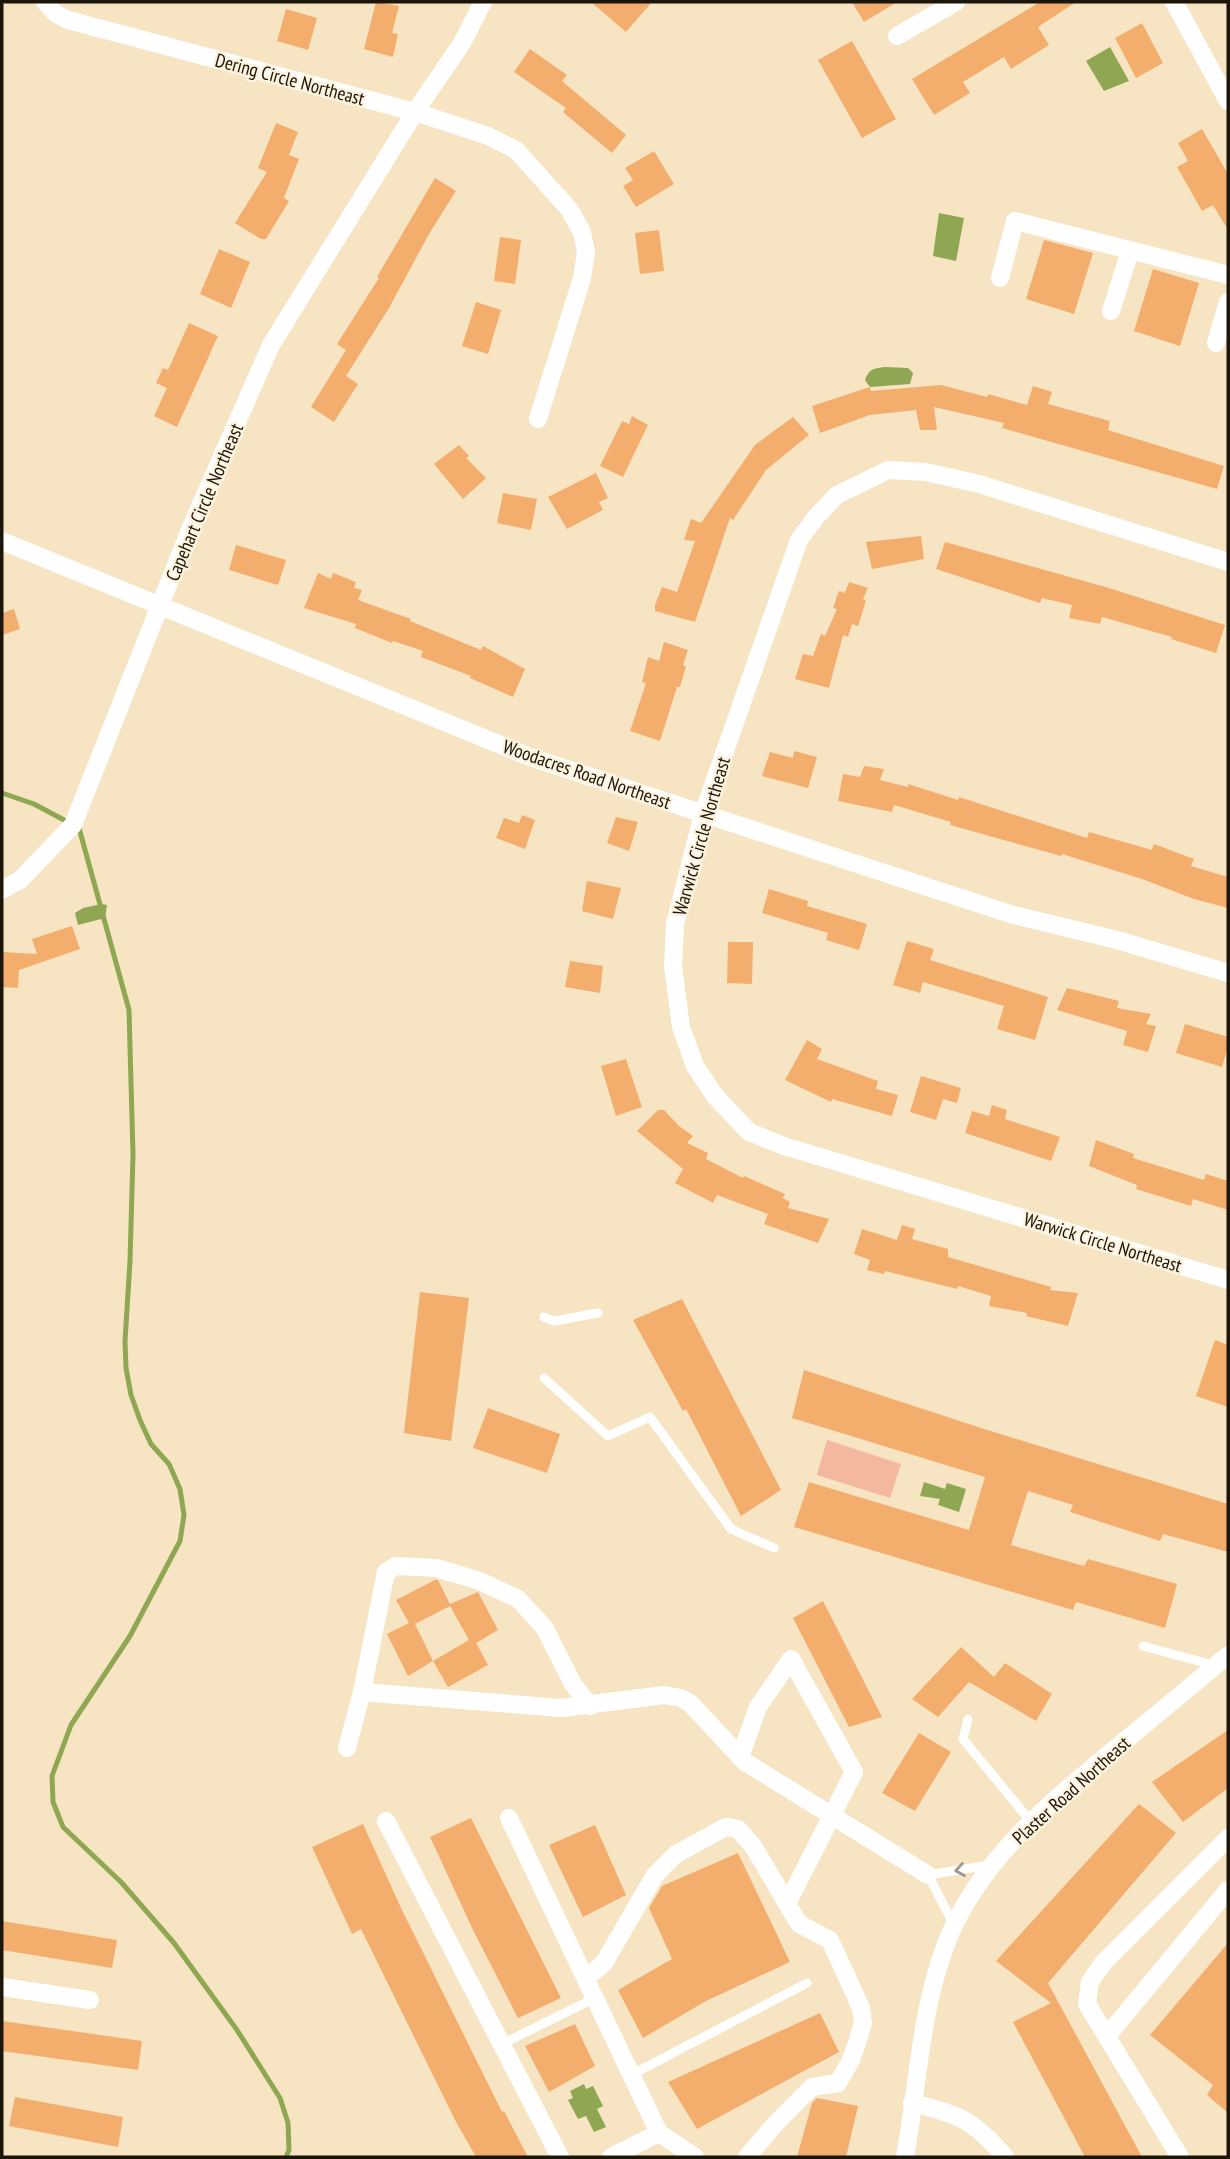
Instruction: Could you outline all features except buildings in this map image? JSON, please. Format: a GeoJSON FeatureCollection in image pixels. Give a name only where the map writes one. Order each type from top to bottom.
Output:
{"type":"FeatureCollection","features":[{"type":"Feature","properties":{"kind":"street","name":"Dering Circle Northeast"},"geometry":{"type":"LineString","coordinates":[[45,2],[68,20],[415,112],[488,136],[516,150],[569,209],[582,232],[586,253],[582,278],[538,419]]}},
{"type":"Feature","properties":{"kind":"street"},"geometry":{"type":"LineString","coordinates":[[415,112],[462,43],[483,2]]}},
{"type":"Feature","properties":{"kind":"street"},"geometry":{"type":"LineString","coordinates":[[897,36],[956,2]]}},
{"type":"Feature","properties":{"kind":"street"},"geometry":{"type":"LineString","coordinates":[[1174,2],[1228,101]]}},
{"type":"Feature","properties":{"kind":"street","name":"Capehart Circle Northeast"},"geometry":{"type":"LineString","coordinates":[[2,890],[20,880],[73,825],[191,527],[271,345],[415,112]]}},
{"type":"Feature","properties":{"kind":"street"},"geometry":{"type":"LineString","coordinates":[[1000,278],[1015,221],[1228,275]]}},
{"type":"Feature","properties":{"kind":"street"},"geometry":{"type":"LineString","coordinates":[[1111,311],[1130,251]]}},
{"type":"Feature","properties":{"kind":"street"},"geometry":{"type":"LineString","coordinates":[[1216,343],[1228,302]]}},
{"type":"Feature","properties":{"kind":"street","name":"Warwick Circle Northeast"},"geometry":{"type":"LineString","coordinates":[[1228,562],[998,490],[926,472],[888,470],[837,495],[799,540],[703,814],[675,924],[673,966],[681,1027],[695,1066],[715,1096],[749,1132],[784,1146],[1228,1280]]}},
{"type":"Feature","properties":{"kind":"street","name":"Woodacres Road Northeast"},"geometry":{"type":"LineString","coordinates":[[2,541],[530,757],[1010,914],[1117,940],[1228,973]]}},
{"type":"Feature","properties":{"kind":"street"},"geometry":{"type":"LineString","coordinates":[[347,1748],[362,1692],[386,1572],[397,1566],[436,1568],[480,1581],[518,1599],[544,1627],[573,1684],[590,1706]]}},
{"type":"Feature","properties":{"kind":"street"},"geometry":{"type":"LineString","coordinates":[[740,1757],[758,1707],[791,1659],[854,1772],[787,1904]]}},
{"type":"Feature","properties":{"kind":"street","name":"Plaster Road Northeast"},"geometry":{"type":"LineString","coordinates":[[905,2157],[925,2026],[946,1944],[964,1906],[992,1865],[1031,1822],[1222,1660]]}},
{"type":"Feature","properties":{"kind":"street"},"geometry":{"type":"LineString","coordinates":[[362,1692],[561,1708],[664,1695],[681,1698],[691,1704],[740,1757],[928,1875]]}},
{"type":"Feature","properties":{"kind":"street"},"geometry":{"type":"LineString","coordinates":[[509,1818],[659,2133],[695,2157]]}},
{"type":"Feature","properties":{"kind":"street"},"geometry":{"type":"LineString","coordinates":[[386,1821],[560,2157]]}},
{"type":"Feature","properties":{"kind":"street"},"geometry":{"type":"LineString","coordinates":[[586,1978],[604,1963],[655,1875],[676,1854],[726,1827],[738,1829],[752,1846],[799,1924],[830,1940],[861,2008],[863,2023],[851,2060],[838,2083],[812,2087],[747,2157]]}},
{"type":"Feature","properties":{"kind":"street"},"geometry":{"type":"LineString","coordinates":[[1180,2157],[1087,2004],[1090,1982],[1103,1963],[1228,1838]]}},
{"type":"Feature","properties":{"kind":"street"},"geometry":{"type":"LineString","coordinates":[[1107,2036],[1228,1891]]}},
{"type":"Feature","properties":{"kind":"street"},"geometry":{"type":"LineString","coordinates":[[2,1987],[90,2000]]}},
{"type":"Feature","properties":{"kind":"street"},"geometry":{"type":"LineString","coordinates":[[912,2103],[949,2112],[975,2125],[1005,2157]]}},
{"type":"Feature","properties":{"kind":"street"},"geometry":{"type":"LineString","coordinates":[[611,2157],[659,2133]]}},
{"type":"Feature","properties":{"kind":"lane"},"geometry":{"type":"LineString","coordinates":[[544,1317],[554,1321],[598,1313]]}},
{"type":"Feature","properties":{"kind":"lane"},"geometry":{"type":"LineString","coordinates":[[544,1378],[608,1436],[650,1417],[731,1529],[774,1548]]}},
{"type":"Feature","properties":{"kind":"lane"},"geometry":{"type":"LineString","coordinates":[[1143,1646],[1222,1660]]}},
{"type":"Feature","properties":{"kind":"lane"},"geometry":{"type":"LineString","coordinates":[[968,1719],[963,1739],[1031,1822]]}},
{"type":"Feature","properties":{"kind":"lane"},"geometry":{"type":"LineString","coordinates":[[955,1926],[928,1875],[992,1865]]}},
{"type":"Feature","properties":{"kind":"lane"},"geometry":{"type":"LineString","coordinates":[[631,2075],[807,1983]]}},
{"type":"Feature","properties":{"kind":"lane"},"geometry":{"type":"LineString","coordinates":[[502,2044],[595,1998]]}},
{"type":"Feature","properties":{"kind":"shaded area"},"geometry":{"type":"Polygon","coordinates":[[[1110,47],[1129,81],[1104,91],[1086,61],[1110,47]]]}},
{"type":"Feature","properties":{"kind":"shaded area"},"geometry":{"type":"Polygon","coordinates":[[[939,213],[964,218],[956,261],[933,256],[939,213]]]}},
{"type":"Feature","properties":{"kind":"shaded area"},"geometry":{"type":"Polygon","coordinates":[[[885,367],[908,368],[913,373],[910,384],[870,387],[865,380],[868,373],[885,367]]]}},
{"type":"Feature","properties":{"kind":"shaded area"},"geometry":{"type":"Polygon","coordinates":[[[107,905],[105,918],[78,925],[75,913],[83,908],[107,905]]]}},
{"type":"Feature","properties":{"kind":"shaded area"},"geometry":{"type":"Polygon","coordinates":[[[827,1440],[901,1464],[890,1498],[817,1475],[827,1440]]]}},
{"type":"Feature","properties":{"kind":"shaded area"},"geometry":{"type":"Polygon","coordinates":[[[924,1482],[945,1489],[947,1483],[966,1489],[959,1512],[938,1505],[940,1499],[920,1496],[924,1482]]]}},
{"type":"Feature","properties":{"kind":"shaded area"},"geometry":{"type":"Polygon","coordinates":[[[584,2084],[586,2089],[593,2086],[603,2106],[597,2109],[606,2127],[594,2132],[586,2116],[578,2119],[568,2100],[573,2098],[570,2091],[584,2084]]]}},
{"type":"Feature","properties":{"kind":"waterway"},"geometry":{"type":"LineString","coordinates":[[2,793],[34,804],[79,828],[129,1010],[133,1154],[126,1368],[131,1395],[140,1420],[151,1444],[169,1464],[180,1489],[184,1515],[180,1541],[130,1636],[71,1725],[52,1776],[53,1802],[63,1827],[121,1882],[174,1943],[237,2030],[280,2098],[288,2123],[289,2150],[286,2157]]}}]}
